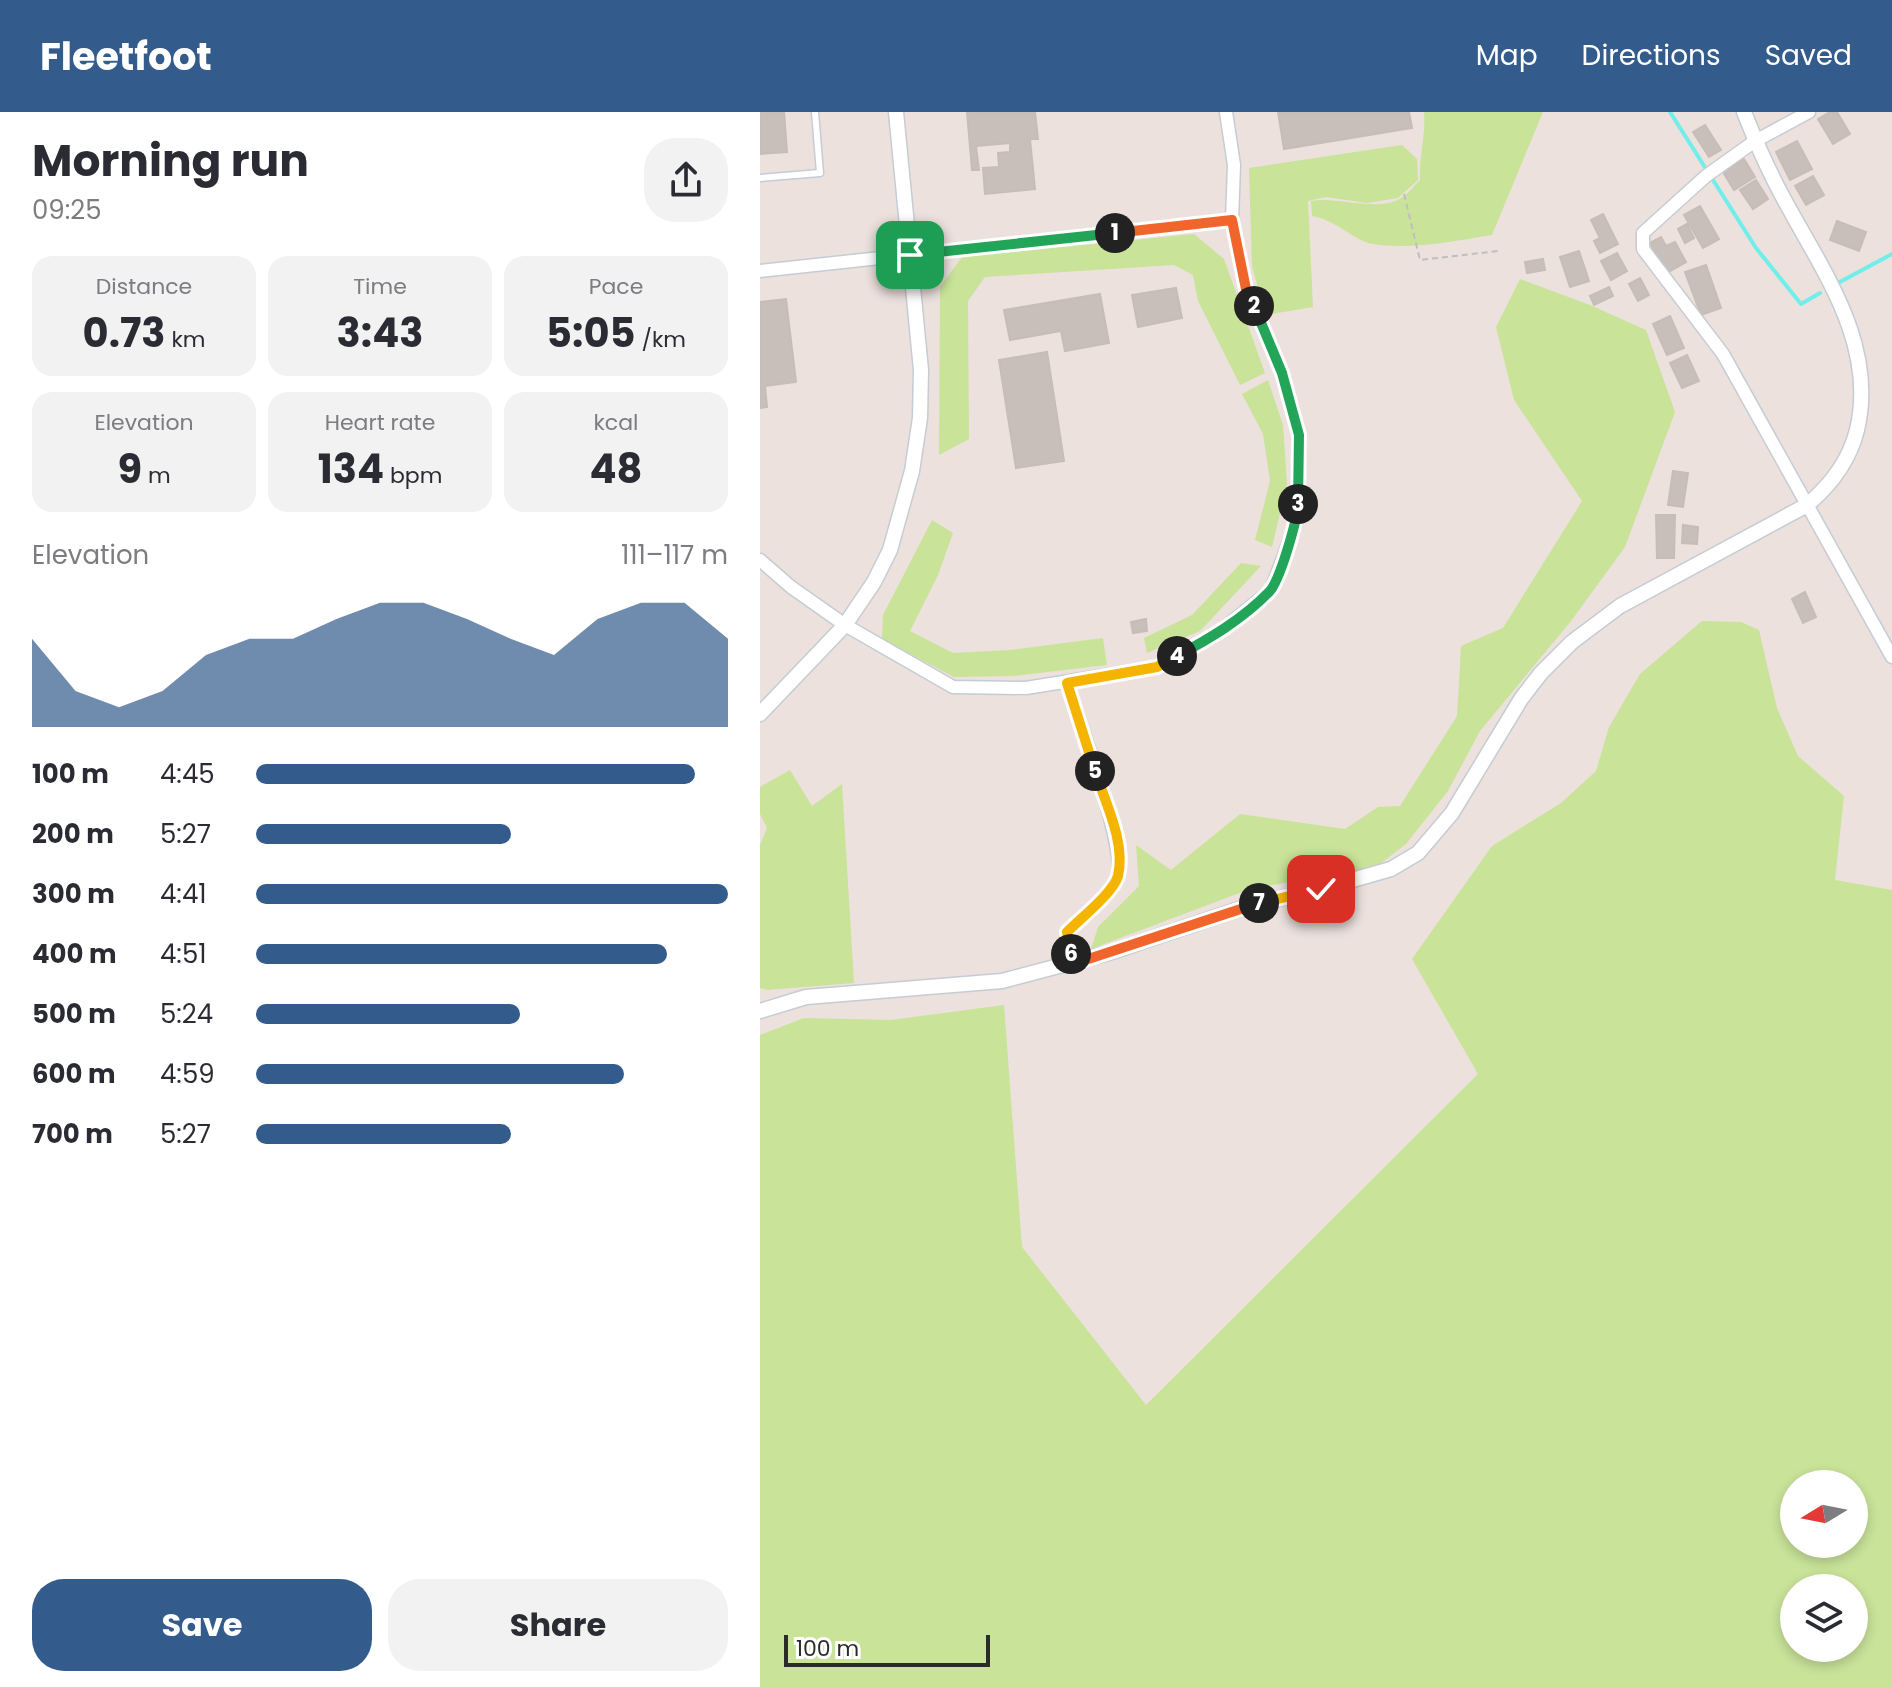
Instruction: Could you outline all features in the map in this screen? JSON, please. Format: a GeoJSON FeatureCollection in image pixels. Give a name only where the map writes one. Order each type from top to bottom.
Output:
{"type":"FeatureCollection","features":[{"type":"Feature","properties":{"kind":"street"},"geometry":{"type":"LineString","coordinates":[[760,714],[845,625],[874,582],[890,550],[912,471],[920,418],[921,370],[896,112]]}},
{"type":"Feature","properties":{"kind":"street"},"geometry":{"type":"LineString","coordinates":[[760,560],[791,587],[845,625],[953,687],[1026,688],[1157,667],[1214,636],[1271,590],[1297,520],[1299,435],[1282,373],[1246,289],[1232,220],[1234,165],[1226,112]]}},
{"type":"Feature","properties":{"kind":"street"},"geometry":{"type":"LineString","coordinates":[[760,1011],[806,997],[1002,981],[1073,964],[1251,905],[1391,869],[1418,853],[1452,813],[1521,699],[1541,673],[1572,642],[1620,606],[1807,505],[1827,489],[1854,440],[1862,407],[1862,375],[1855,341],[1842,304],[1774,180],[1744,112]]}},
{"type":"Feature","properties":{"kind":"street"},"geometry":{"type":"LineString","coordinates":[[1809,112],[1755,141],[1711,172],[1643,233],[1643,249],[1723,354],[1892,657]]}},
{"type":"Feature","properties":{"kind":"street"},"geometry":{"type":"LineString","coordinates":[[760,271],[1232,220]]}},
{"type":"Feature","properties":{"kind":"street"},"geometry":{"type":"LineString","coordinates":[[1067,683],[1118,843],[1118,878],[1067,932],[1073,964]]}},
{"type":"Feature","properties":{"kind":"lane"},"geometry":{"type":"LineString","coordinates":[[760,178],[820,173],[815,112]]}},
{"type":"Feature","properties":{"kind":"path"},"geometry":{"type":"LineString","coordinates":[[1404,194],[1420,260],[1498,251]]}},
{"type":"Feature","properties":{"kind":"green space"},"geometry":{"type":"Polygon","coordinates":[[[1424,112],[1543,112],[1492,235],[1433,244],[1388,246],[1366,242],[1312,216],[1311,201],[1381,204],[1392,202],[1409,192],[1420,180],[1424,112]]]}},
{"type":"Feature","properties":{"kind":"green space"},"geometry":{"type":"Polygon","coordinates":[[[1402,145],[1417,159],[1418,180],[1398,198],[1367,203],[1326,197],[1308,201],[1313,307],[1266,315],[1252,267],[1249,168],[1402,145]]]}},
{"type":"Feature","properties":{"kind":"green space"},"geometry":{"type":"Polygon","coordinates":[[[1194,234],[1224,259],[1265,373],[1240,385],[1198,301],[1193,275],[1174,265],[985,277],[968,301],[969,439],[939,455],[940,287],[962,257],[1194,234]]]}},
{"type":"Feature","properties":{"kind":"green space"},"geometry":{"type":"Polygon","coordinates":[[[1520,279],[1646,330],[1675,412],[1625,547],[1571,621],[1480,731],[1448,791],[1406,844],[1376,867],[1250,889],[1091,949],[1098,927],[1139,886],[1136,845],[1171,870],[1240,814],[1345,829],[1378,807],[1400,806],[1457,716],[1461,646],[1503,628],[1582,501],[1514,400],[1496,327],[1520,279]]]}},
{"type":"Feature","properties":{"kind":"green space"},"geometry":{"type":"Polygon","coordinates":[[[1268,380],[1283,425],[1287,484],[1272,547],[1255,540],[1270,481],[1263,434],[1242,394],[1268,380]]]}},
{"type":"Feature","properties":{"kind":"green space"},"geometry":{"type":"Polygon","coordinates":[[[932,520],[953,533],[938,575],[910,631],[953,653],[1010,650],[1103,638],[1107,665],[1014,676],[954,677],[882,639],[883,615],[932,520]]]}},
{"type":"Feature","properties":{"kind":"green space"},"geometry":{"type":"Polygon","coordinates":[[[1241,563],[1261,566],[1200,631],[1147,653],[1144,638],[1192,615],[1241,563]]]}},
{"type":"Feature","properties":{"kind":"green space"},"geometry":{"type":"Polygon","coordinates":[[[1702,621],[1741,622],[1759,630],[1777,708],[1798,756],[1844,796],[1835,880],[1892,890],[1892,1687],[760,1687],[760,1035],[804,1018],[891,1020],[1004,1005],[1022,1247],[1146,1405],[1478,1074],[1412,959],[1492,846],[1561,803],[1596,771],[1609,727],[1640,674],[1702,621]]]}},
{"type":"Feature","properties":{"kind":"green space"},"geometry":{"type":"Polygon","coordinates":[[[790,770],[812,806],[842,784],[854,983],[760,988],[760,845],[767,828],[760,814],[760,787],[790,770]]]}},
{"type":"Feature","properties":{"kind":"building"},"geometry":{"type":"Polygon","coordinates":[[[760,112],[784,112],[787,152],[760,154],[760,112]]]}},
{"type":"Feature","properties":{"kind":"building"},"geometry":{"type":"Polygon","coordinates":[[[967,112],[1035,112],[1038,139],[1030,139],[1035,189],[985,194],[983,168],[999,167],[998,153],[1010,152],[1010,143],[976,146],[979,170],[972,170],[967,112]]]}},
{"type":"Feature","properties":{"kind":"building"},"geometry":{"type":"Polygon","coordinates":[[[1278,112],[1409,112],[1412,128],[1284,149],[1278,112]]]}},
{"type":"Feature","properties":{"kind":"building"},"geometry":{"type":"Polygon","coordinates":[[[1830,112],[1837,112],[1850,134],[1833,144],[1818,119],[1830,112]]]}},
{"type":"Feature","properties":{"kind":"building"},"geometry":{"type":"Polygon","coordinates":[[[1705,125],[1721,150],[1709,157],[1693,132],[1705,125]]]}},
{"type":"Feature","properties":{"kind":"building"},"geometry":{"type":"Polygon","coordinates":[[[1797,141],[1812,169],[1790,180],[1776,152],[1797,141]]]}},
{"type":"Feature","properties":{"kind":"building"},"geometry":{"type":"Polygon","coordinates":[[[1744,159],[1755,177],[1734,190],[1723,172],[1744,159]]]}},
{"type":"Feature","properties":{"kind":"building"},"geometry":{"type":"Polygon","coordinates":[[[1813,176],[1824,195],[1806,205],[1795,186],[1813,176]]]}},
{"type":"Feature","properties":{"kind":"building"},"geometry":{"type":"Polygon","coordinates":[[[1756,180],[1768,199],[1753,209],[1740,190],[1756,180]]]}},
{"type":"Feature","properties":{"kind":"building"},"geometry":{"type":"Polygon","coordinates":[[[1700,206],[1719,239],[1703,248],[1684,215],[1700,206]]]}},
{"type":"Feature","properties":{"kind":"building"},"geometry":{"type":"Polygon","coordinates":[[[1603,214],[1618,244],[1600,253],[1594,241],[1600,238],[1591,220],[1603,214]]]}},
{"type":"Feature","properties":{"kind":"building"},"geometry":{"type":"Polygon","coordinates":[[[1837,221],[1866,232],[1859,251],[1830,240],[1837,221]]]}},
{"type":"Feature","properties":{"kind":"building"},"geometry":{"type":"Polygon","coordinates":[[[1687,224],[1694,238],[1685,243],[1678,229],[1687,224]]]}},
{"type":"Feature","properties":{"kind":"building"},"geometry":{"type":"Polygon","coordinates":[[[1661,237],[1666,246],[1675,242],[1686,262],[1667,273],[1650,243],[1661,237]]]}},
{"type":"Feature","properties":{"kind":"building"},"geometry":{"type":"Polygon","coordinates":[[[1579,251],[1589,281],[1570,287],[1560,257],[1579,251]]]}},
{"type":"Feature","properties":{"kind":"building"},"geometry":{"type":"Polygon","coordinates":[[[1617,253],[1627,271],[1611,280],[1601,261],[1617,253]]]}},
{"type":"Feature","properties":{"kind":"building"},"geometry":{"type":"Polygon","coordinates":[[[1543,259],[1545,270],[1527,273],[1525,262],[1543,259]]]}},
{"type":"Feature","properties":{"kind":"building"},"geometry":{"type":"Polygon","coordinates":[[[1706,265],[1721,308],[1701,315],[1685,272],[1706,265]]]}},
{"type":"Feature","properties":{"kind":"building"},"geometry":{"type":"Polygon","coordinates":[[[1640,278],[1649,295],[1638,301],[1629,284],[1640,278]]]}},
{"type":"Feature","properties":{"kind":"building"},"geometry":{"type":"Polygon","coordinates":[[[1609,287],[1613,296],[1594,305],[1590,296],[1609,287]]]}},
{"type":"Feature","properties":{"kind":"building"},"geometry":{"type":"Polygon","coordinates":[[[1176,288],[1182,318],[1138,327],[1132,295],[1176,288]]]}},
{"type":"Feature","properties":{"kind":"building"},"geometry":{"type":"Polygon","coordinates":[[[1100,294],[1109,343],[1065,351],[1061,331],[1010,340],[1004,310],[1100,294]]]}},
{"type":"Feature","properties":{"kind":"building"},"geometry":{"type":"Polygon","coordinates":[[[786,299],[796,382],[765,386],[767,407],[760,408],[760,302],[786,299]]]}},
{"type":"Feature","properties":{"kind":"building"},"geometry":{"type":"Polygon","coordinates":[[[1670,316],[1684,348],[1667,355],[1653,324],[1670,316]]]}},
{"type":"Feature","properties":{"kind":"building"},"geometry":{"type":"Polygon","coordinates":[[[1047,352],[1064,461],[1016,468],[999,360],[1047,352]]]}},
{"type":"Feature","properties":{"kind":"building"},"geometry":{"type":"Polygon","coordinates":[[[1687,355],[1699,381],[1682,388],[1670,363],[1687,355]]]}},
{"type":"Feature","properties":{"kind":"building"},"geometry":{"type":"Polygon","coordinates":[[[1673,471],[1688,473],[1683,507],[1668,505],[1673,471]]]}},
{"type":"Feature","properties":{"kind":"building"},"geometry":{"type":"Polygon","coordinates":[[[1656,515],[1675,515],[1674,558],[1657,558],[1656,515]]]}},
{"type":"Feature","properties":{"kind":"building"},"geometry":{"type":"Polygon","coordinates":[[[1683,525],[1698,527],[1697,544],[1682,543],[1683,525]]]}},
{"type":"Feature","properties":{"kind":"building"},"geometry":{"type":"Polygon","coordinates":[[[1805,592],[1816,617],[1803,623],[1792,599],[1805,592]]]}},
{"type":"Feature","properties":{"kind":"building"},"geometry":{"type":"Polygon","coordinates":[[[1146,619],[1147,631],[1133,633],[1131,622],[1146,619]]]}},
{"type":"Feature","properties":{"kind":"waterway"},"geometry":{"type":"LineString","coordinates":[[1670,112],[1756,248],[1801,304],[1820,293]]}},
{"type":"Feature","properties":{"kind":"waterway"},"geometry":{"type":"LineString","coordinates":[[1838,283],[1892,254]]}},
{"type":"Feature","properties":{"kind":"route"},"geometry":{"type":"LineString","coordinates":[[910,255],[1232,220],[1246,289],[1282,373],[1299,435],[1297,520],[1271,590],[1214,636],[1157,667],[1067,683],[1118,843],[1118,878],[1067,932],[1073,964],[1251,905],[1321,889]]}}]}
